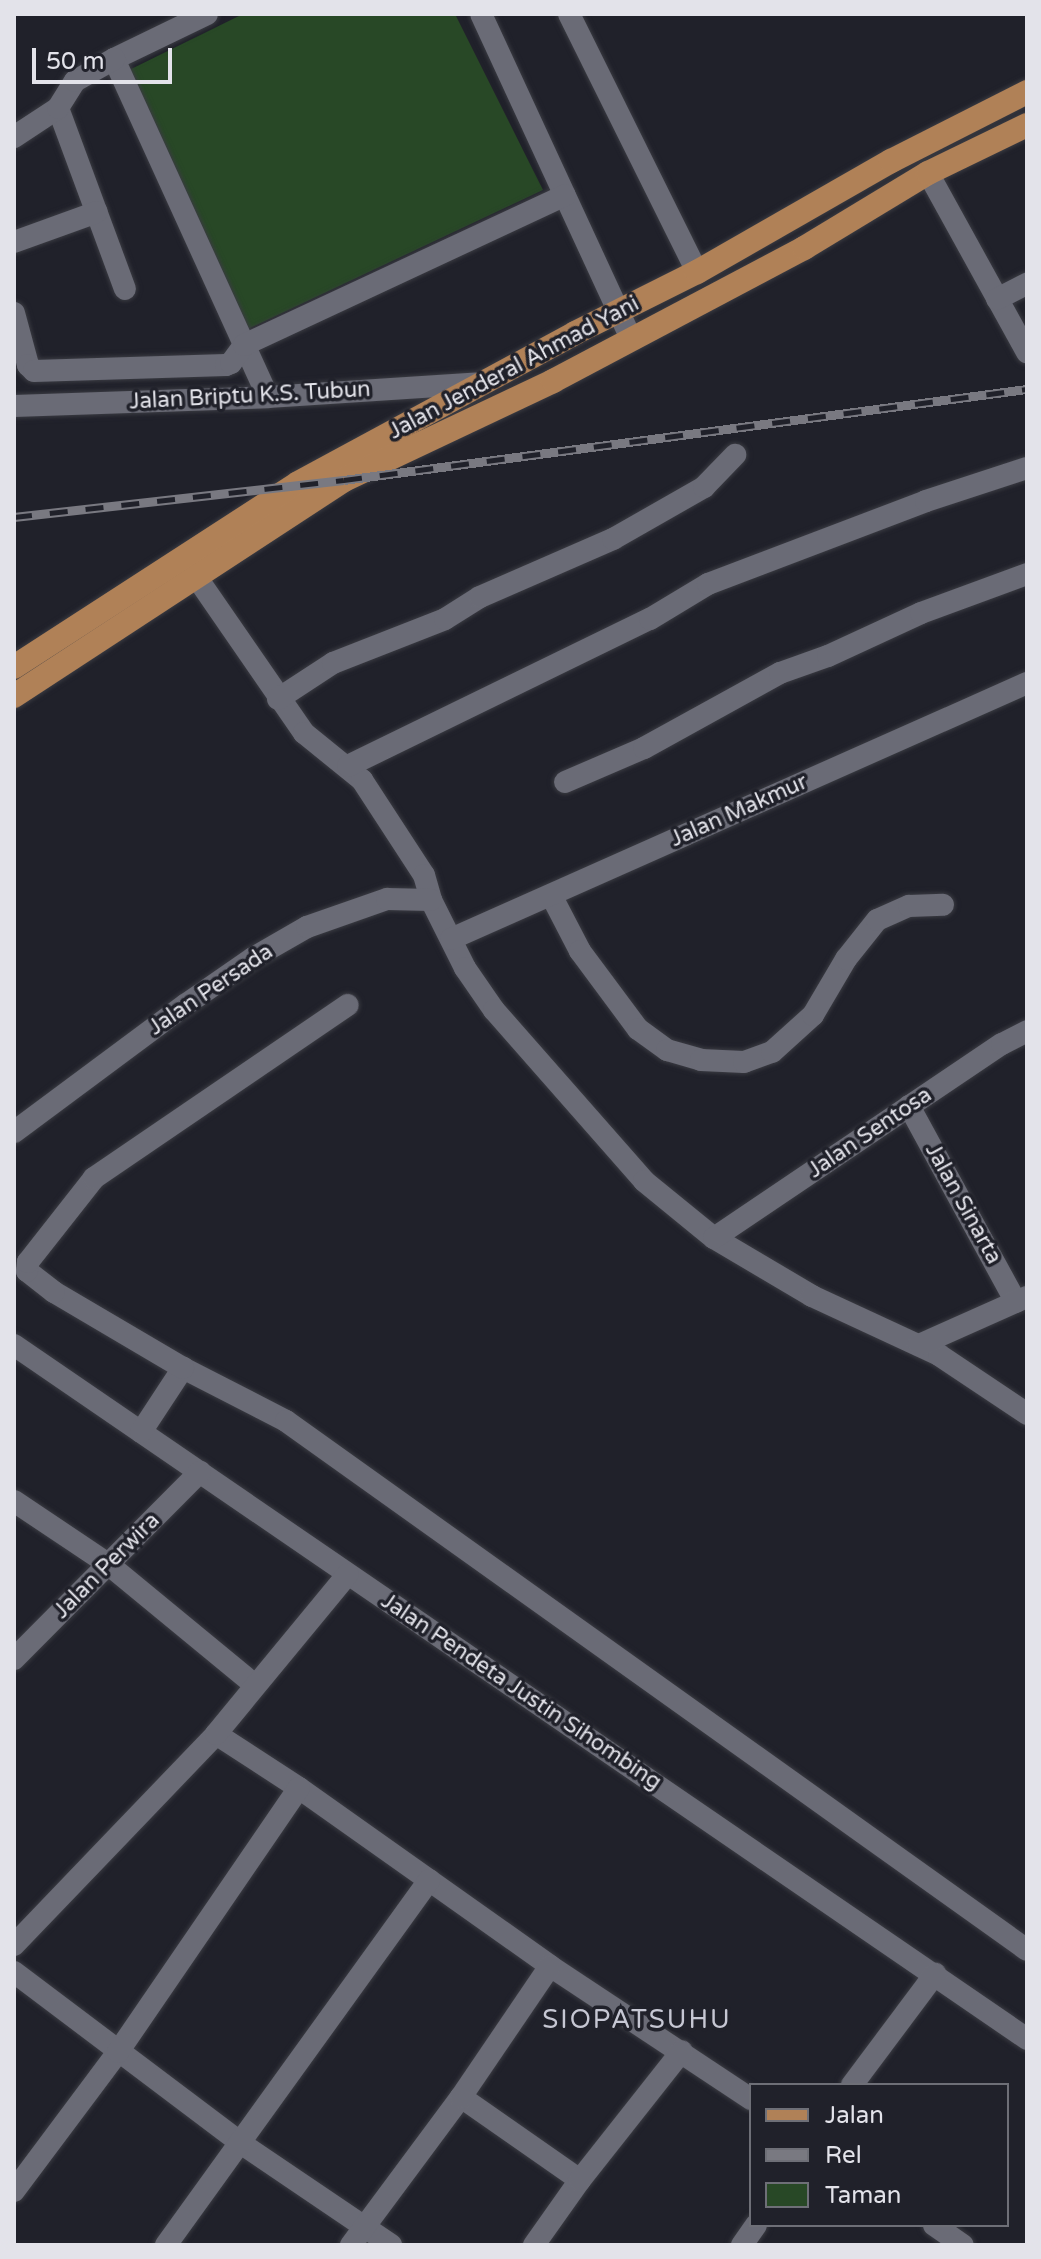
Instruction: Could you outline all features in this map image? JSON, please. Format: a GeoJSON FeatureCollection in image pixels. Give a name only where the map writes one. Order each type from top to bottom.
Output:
{"type":"FeatureCollection","features":[{"type":"Feature","properties":{"kind":"main road","name":"Jalan Jenderal Ahmad Yani"},"geometry":{"type":"LineString","coordinates":[[14,667],[298,483],[618,311],[697,272],[891,161],[1027,92]]}},
{"type":"Feature","properties":{"kind":"main road"},"geometry":{"type":"LineString","coordinates":[[973,120],[990,146]]}},
{"type":"Feature","properties":{"kind":"main road","name":"Jalan Jenderal Ahmad Yani"},"geometry":{"type":"LineString","coordinates":[[14,696],[195,575],[358,472],[553,381],[804,248],[928,173],[990,146],[1027,125]]}},
{"type":"Feature","properties":{"kind":"street"},"geometry":{"type":"LineString","coordinates":[[14,137],[58,108],[75,81],[207,14]]}},
{"type":"Feature","properties":{"kind":"street"},"geometry":{"type":"LineString","coordinates":[[481,14],[631,339]]}},
{"type":"Feature","properties":{"kind":"street"},"geometry":{"type":"LineString","coordinates":[[569,14],[697,272]]}},
{"type":"Feature","properties":{"kind":"street"},"geometry":{"type":"LineString","coordinates":[[114,59],[268,397]]}},
{"type":"Feature","properties":{"kind":"street"},"geometry":{"type":"LineString","coordinates":[[58,108],[125,289]]}},
{"type":"Feature","properties":{"kind":"street"},"geometry":{"type":"LineString","coordinates":[[928,173],[1027,352]]}},
{"type":"Feature","properties":{"kind":"street"},"geometry":{"type":"LineString","coordinates":[[14,313],[28,365],[34,371],[226,365],[244,345],[565,195]]}},
{"type":"Feature","properties":{"kind":"street"},"geometry":{"type":"LineString","coordinates":[[14,242],[97,212]]}},
{"type":"Feature","properties":{"kind":"street"},"geometry":{"type":"LineString","coordinates":[[997,299],[1027,284]]}},
{"type":"Feature","properties":{"kind":"street","name":"Jalan Briptu K.S. Tubun"},"geometry":{"type":"LineString","coordinates":[[14,406],[268,397],[485,383]]}},
{"type":"Feature","properties":{"kind":"street"},"geometry":{"type":"LineString","coordinates":[[278,699],[333,663],[445,619],[480,597],[613,539],[704,487],[735,455]]}},
{"type":"Feature","properties":{"kind":"street"},"geometry":{"type":"LineString","coordinates":[[348,766],[650,619],[708,584],[926,501],[1027,468]]}},
{"type":"Feature","properties":{"kind":"street"},"geometry":{"type":"LineString","coordinates":[[565,782],[644,748],[780,673],[828,656],[921,613],[1027,574]]}},
{"type":"Feature","properties":{"kind":"street"},"geometry":{"type":"LineString","coordinates":[[195,575],[278,699],[319,748],[348,766],[362,780],[424,875],[431,900],[465,968],[519,1042],[644,1181],[714,1238],[812,1296],[919,1345],[1027,1414]]}},
{"type":"Feature","properties":{"kind":"street","name":"Jalan Makmur"},"geometry":{"type":"LineString","coordinates":[[451,939],[1027,683]]}},
{"type":"Feature","properties":{"kind":"street"},"geometry":{"type":"LineString","coordinates":[[551,895],[580,951],[638,1029],[667,1050],[701,1060],[744,1062],[772,1052],[813,1015],[846,959],[877,920],[909,906],[943,905]]}},
{"type":"Feature","properties":{"kind":"street","name":"Jalan Persada"},"geometry":{"type":"LineString","coordinates":[[14,1132],[185,1005],[253,958],[307,927],[387,899],[431,900]]}},
{"type":"Feature","properties":{"kind":"street"},"geometry":{"type":"LineString","coordinates":[[348,1005],[94,1178],[28,1262],[27,1271],[54,1292],[183,1368],[286,1421],[1027,1950]]}},
{"type":"Feature","properties":{"kind":"street","name":"Jalan Sentosa"},"geometry":{"type":"LineString","coordinates":[[714,1238],[909,1106],[1027,1031]]}},
{"type":"Feature","properties":{"kind":"street","name":"Jalan Sinarta"},"geometry":{"type":"LineString","coordinates":[[909,1106],[1022,1300]]}},
{"type":"Feature","properties":{"kind":"street"},"geometry":{"type":"LineString","coordinates":[[919,1345],[1022,1300]]}},
{"type":"Feature","properties":{"kind":"street","name":"Jalan Pendeta Justin Sihombing"},"geometry":{"type":"LineString","coordinates":[[14,1345],[1027,2039]]}},
{"type":"Feature","properties":{"kind":"street"},"geometry":{"type":"LineString","coordinates":[[141,1432],[183,1368]]}},
{"type":"Feature","properties":{"kind":"street","name":"Jalan Perwira"},"geometry":{"type":"LineString","coordinates":[[14,1659],[200,1472]]}},
{"type":"Feature","properties":{"kind":"street"},"geometry":{"type":"LineString","coordinates":[[14,1501],[108,1564],[255,1685]]}},
{"type":"Feature","properties":{"kind":"street"},"geometry":{"type":"LineString","coordinates":[[14,1945],[216,1734],[348,1574]]}},
{"type":"Feature","properties":{"kind":"street"},"geometry":{"type":"LineString","coordinates":[[216,1734],[299,1788],[550,1966],[749,2098]]}},
{"type":"Feature","properties":{"kind":"street"},"geometry":{"type":"LineString","coordinates":[[14,2191],[118,2052],[299,1788]]}},
{"type":"Feature","properties":{"kind":"street"},"geometry":{"type":"LineString","coordinates":[[166,2245],[242,2144],[429,1880]]}},
{"type":"Feature","properties":{"kind":"street"},"geometry":{"type":"LineString","coordinates":[[358,2236],[461,2097],[550,1966]]}},
{"type":"Feature","properties":{"kind":"street"},"geometry":{"type":"LineString","coordinates":[[14,1972],[358,2236],[391,2245]]}},
{"type":"Feature","properties":{"kind":"street"},"geometry":{"type":"LineString","coordinates":[[853,2083],[935,1974]]}},
{"type":"Feature","properties":{"kind":"street"},"geometry":{"type":"LineString","coordinates":[[534,2245],[580,2180],[682,2051]]}},
{"type":"Feature","properties":{"kind":"street"},"geometry":{"type":"LineString","coordinates":[[461,2097],[580,2180]]}},
{"type":"Feature","properties":{"kind":"street"},"geometry":{"type":"LineString","coordinates":[[742,2245],[755,2227]]}},
{"type":"Feature","properties":{"kind":"street"},"geometry":{"type":"LineString","coordinates":[[938,2234],[963,2245]]}},
{"type":"Feature","properties":{"kind":"green space"},"geometry":{"type":"Polygon","coordinates":[[[243,14],[455,14],[543,190],[248,329],[129,70],[243,14]]]}},
{"type":"Feature","properties":{"kind":"railway"},"geometry":{"type":"LineString","coordinates":[[14,517],[344,480],[1027,389]]}},
{"type":"Feature","properties":{"kind":"district","name":"SIOPATSUHU"},"geometry":{"type":"Point","coordinates":[637,2020]}}]}
